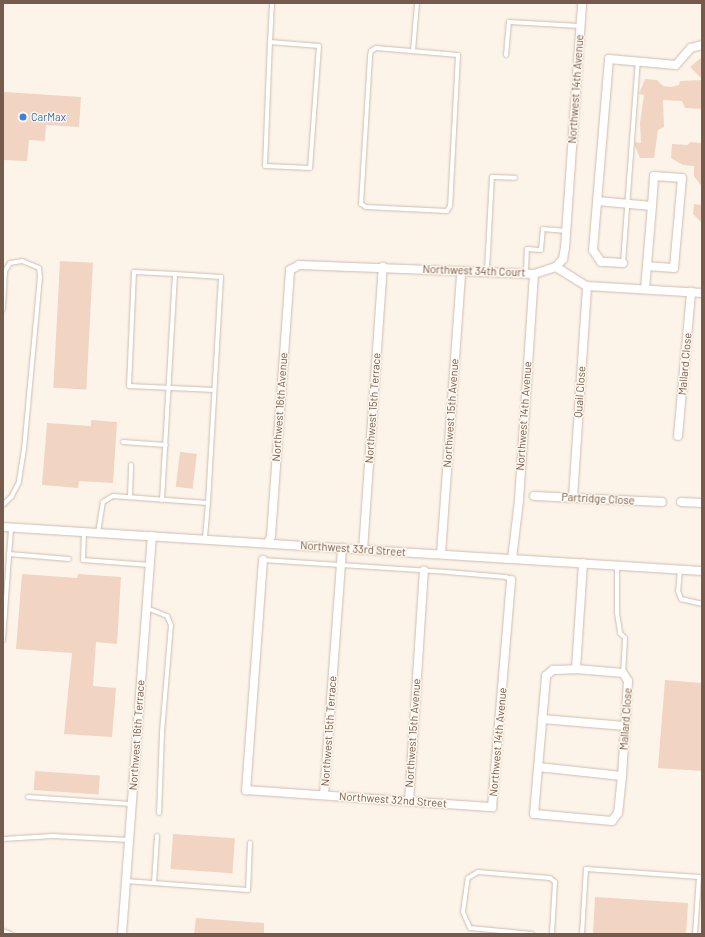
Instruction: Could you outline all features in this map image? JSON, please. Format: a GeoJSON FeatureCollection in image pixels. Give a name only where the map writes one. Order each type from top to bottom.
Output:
{"type":"FeatureCollection","features":[{"type":"Feature","properties":{"kind":"street","name":"Northwest 14th Avenue"},"geometry":{"type":"LineString","coordinates":[[556,267],[563,259],[566,231],[582,3]]}},
{"type":"Feature","properties":{"kind":"street"},"geometry":{"type":"LineString","coordinates":[[622,263],[601,262],[596,258],[593,250],[609,59],[676,65],[691,48],[702,45]]}},
{"type":"Feature","properties":{"kind":"street"},"geometry":{"type":"LineString","coordinates":[[645,289],[646,266],[654,176],[682,178],[674,268],[646,266]]}},
{"type":"Feature","properties":{"kind":"street"},"geometry":{"type":"LineString","coordinates":[[597,201],[652,206]]}},
{"type":"Feature","properties":{"kind":"street","name":"Northwest 34th Court"},"geometry":{"type":"LineString","coordinates":[[290,270],[299,265],[382,267],[461,272],[487,271],[530,273],[556,267]]}},
{"type":"Feature","properties":{"kind":"street","name":"Northwest 15th Terrace"},"geometry":{"type":"LineString","coordinates":[[363,550],[382,267]]}},
{"type":"Feature","properties":{"kind":"street"},"geometry":{"type":"LineString","coordinates":[[556,267],[587,286],[702,293]]}},
{"type":"Feature","properties":{"kind":"street","name":"Northwest 16th Avenue"},"geometry":{"type":"LineString","coordinates":[[268,543],[271,536],[290,270]]}},
{"type":"Feature","properties":{"kind":"street","name":"Northwest 15th Avenue"},"geometry":{"type":"LineString","coordinates":[[441,554],[461,272]]}},
{"type":"Feature","properties":{"kind":"street","name":"Northwest 14th Avenue"},"geometry":{"type":"LineString","coordinates":[[512,559],[519,500],[530,273]]}},
{"type":"Feature","properties":{"kind":"street","name":"Quail Close"},"geometry":{"type":"LineString","coordinates":[[574,498],[587,286]]}},
{"type":"Feature","properties":{"kind":"street","name":"Mallard Close"},"geometry":{"type":"LineString","coordinates":[[678,436],[691,292]]}},
{"type":"Feature","properties":{"kind":"street","name":"Partridge Close"},"geometry":{"type":"LineString","coordinates":[[534,496],[662,502]]}},
{"type":"Feature","properties":{"kind":"street"},"geometry":{"type":"LineString","coordinates":[[681,502],[702,503]]}},
{"type":"Feature","properties":{"kind":"street","name":"Northwest 33rd Street"},"geometry":{"type":"LineString","coordinates":[[7,527],[702,571]]}},
{"type":"Feature","properties":{"kind":"street","name":"Northwest 16th Terrace"},"geometry":{"type":"LineString","coordinates":[[122,934],[152,536]]}},
{"type":"Feature","properties":{"kind":"street","name":"Northwest 15th Terrace"},"geometry":{"type":"LineString","coordinates":[[324,795],[342,548]]}},
{"type":"Feature","properties":{"kind":"street","name":"Northwest 32nd Street"},"geometry":{"type":"LineString","coordinates":[[263,560],[246,790],[492,807]]}},
{"type":"Feature","properties":{"kind":"street"},"geometry":{"type":"LineString","coordinates":[[576,669],[582,563]]}},
{"type":"Feature","properties":{"kind":"street","name":"Northwest 15th Avenue"},"geometry":{"type":"LineString","coordinates":[[409,801],[424,570]]}},
{"type":"Feature","properties":{"kind":"street","name":"Northwest 14th Avenue"},"geometry":{"type":"LineString","coordinates":[[492,807],[511,580]]}},
{"type":"Feature","properties":{"kind":"street","name":"Mallard Close"},"geometry":{"type":"LineString","coordinates":[[576,669],[623,673],[628,681],[622,776],[618,812],[612,821],[534,814],[546,676],[553,670],[576,669]]}},
{"type":"Feature","properties":{"kind":"street"},"geometry":{"type":"LineString","coordinates":[[542,719],[625,726]]}},
{"type":"Feature","properties":{"kind":"street"},"geometry":{"type":"LineString","coordinates":[[538,767],[622,776]]}},
{"type":"Feature","properties":{"kind":"lane"},"geometry":{"type":"LineString","coordinates":[[270,42],[319,46],[310,168],[265,166],[270,42],[272,3]]}},
{"type":"Feature","properties":{"kind":"lane"},"geometry":{"type":"LineString","coordinates":[[414,51],[417,3]]}},
{"type":"Feature","properties":{"kind":"lane"},"geometry":{"type":"LineString","coordinates":[[506,55],[509,22],[580,26]]}},
{"type":"Feature","properties":{"kind":"lane"},"geometry":{"type":"LineString","coordinates":[[376,48],[414,51],[452,53],[458,55],[460,61],[450,206],[442,212],[366,207],[360,204],[371,51],[376,48]]}},
{"type":"Feature","properties":{"kind":"lane"},"geometry":{"type":"LineString","coordinates":[[622,263],[638,61]]}},
{"type":"Feature","properties":{"kind":"lane"},"geometry":{"type":"LineString","coordinates":[[487,271],[492,177],[515,178]]}},
{"type":"Feature","properties":{"kind":"lane"},"geometry":{"type":"LineString","coordinates":[[530,273],[527,249],[541,250],[543,229],[566,231]]}},
{"type":"Feature","properties":{"kind":"lane"},"geometry":{"type":"LineString","coordinates":[[3,309],[5,271],[10,263],[22,261],[39,268],[40,278],[21,469],[19,482],[12,496],[3,504]]}},
{"type":"Feature","properties":{"kind":"lane"},"geometry":{"type":"LineString","coordinates":[[206,539],[221,277],[134,272],[129,386],[214,390]]}},
{"type":"Feature","properties":{"kind":"lane"},"geometry":{"type":"LineString","coordinates":[[162,500],[170,388],[175,274]]}},
{"type":"Feature","properties":{"kind":"lane"},"geometry":{"type":"LineString","coordinates":[[123,442],[166,445]]}},
{"type":"Feature","properties":{"kind":"lane"},"geometry":{"type":"LineString","coordinates":[[130,497],[131,465]]}},
{"type":"Feature","properties":{"kind":"lane"},"geometry":{"type":"LineString","coordinates":[[98,533],[103,502],[113,496],[208,503]]}},
{"type":"Feature","properties":{"kind":"lane"},"geometry":{"type":"LineString","coordinates":[[3,640],[9,554],[7,527]]}},
{"type":"Feature","properties":{"kind":"lane"},"geometry":{"type":"LineString","coordinates":[[84,532],[82,560],[150,565]]}},
{"type":"Feature","properties":{"kind":"lane"},"geometry":{"type":"LineString","coordinates":[[9,554],[69,559]]}},
{"type":"Feature","properties":{"kind":"lane"},"geometry":{"type":"LineString","coordinates":[[263,560],[424,570],[506,577],[511,580]]}},
{"type":"Feature","properties":{"kind":"lane"},"geometry":{"type":"LineString","coordinates":[[617,566],[617,613],[620,633],[625,638],[623,673]]}},
{"type":"Feature","properties":{"kind":"lane"},"geometry":{"type":"LineString","coordinates":[[680,570],[678,591],[681,599],[702,604]]}},
{"type":"Feature","properties":{"kind":"lane"},"geometry":{"type":"LineString","coordinates":[[147,608],[167,616],[171,624],[162,734],[159,813]]}},
{"type":"Feature","properties":{"kind":"lane"},"geometry":{"type":"LineString","coordinates":[[28,797],[131,804]]}},
{"type":"Feature","properties":{"kind":"lane"},"geometry":{"type":"LineString","coordinates":[[3,839],[53,836],[129,840]]}},
{"type":"Feature","properties":{"kind":"lane"},"geometry":{"type":"LineString","coordinates":[[154,883],[157,836]]}},
{"type":"Feature","properties":{"kind":"lane"},"geometry":{"type":"LineString","coordinates":[[126,881],[248,890],[250,843]]}},
{"type":"Feature","properties":{"kind":"lane"},"geometry":{"type":"LineString","coordinates":[[582,934],[586,869],[699,877],[695,934]]}},
{"type":"Feature","properties":{"kind":"lane"},"geometry":{"type":"LineString","coordinates":[[532,934],[470,928],[463,912],[468,878],[478,872],[550,878],[555,882],[552,934]]}},
{"type":"Feature","properties":{"kind":"lane"},"geometry":{"type":"LineString","coordinates":[[3,931],[11,934]]}},
{"type":"Feature","properties":{"kind":"building"},"geometry":{"type":"Polygon","coordinates":[[[702,57],[702,79],[690,67],[702,57]]]}},
{"type":"Feature","properties":{"kind":"building"},"geometry":{"type":"Polygon","coordinates":[[[645,79],[657,80],[663,86],[671,87],[679,85],[680,81],[702,80],[702,109],[685,108],[682,101],[663,100],[664,127],[658,130],[654,158],[640,158],[635,146],[635,142],[641,143],[640,123],[644,95],[639,94],[645,79]]]}},
{"type":"Feature","properties":{"kind":"building"},"geometry":{"type":"Polygon","coordinates":[[[4,92],[81,97],[79,127],[46,125],[45,141],[29,140],[27,161],[3,160],[4,92]]]}},
{"type":"Feature","properties":{"kind":"building"},"geometry":{"type":"Polygon","coordinates":[[[691,142],[702,143],[702,187],[694,176],[694,166],[683,165],[671,158],[672,144],[687,145],[691,142]]]}},
{"type":"Feature","properties":{"kind":"building"},"geometry":{"type":"Polygon","coordinates":[[[694,204],[702,205],[702,223],[693,214],[694,204]]]}},
{"type":"Feature","properties":{"kind":"building"},"geometry":{"type":"Polygon","coordinates":[[[60,261],[93,263],[86,390],[53,388],[60,261]]]}},
{"type":"Feature","properties":{"kind":"building"},"geometry":{"type":"Polygon","coordinates":[[[91,420],[117,422],[113,483],[79,481],[78,488],[42,485],[47,423],[91,426],[91,420]]]}},
{"type":"Feature","properties":{"kind":"building"},"geometry":{"type":"Polygon","coordinates":[[[180,452],[197,454],[193,489],[176,487],[180,452]]]}},
{"type":"Feature","properties":{"kind":"building"},"geometry":{"type":"Polygon","coordinates":[[[22,574],[77,578],[78,574],[121,577],[117,644],[96,642],[93,686],[116,688],[112,737],[64,734],[72,653],[16,649],[22,574]]]}},
{"type":"Feature","properties":{"kind":"building"},"geometry":{"type":"Polygon","coordinates":[[[665,680],[702,683],[702,771],[658,768],[665,680]]]}},
{"type":"Feature","properties":{"kind":"building"},"geometry":{"type":"Polygon","coordinates":[[[35,771],[100,776],[99,794],[34,790],[35,771]]]}},
{"type":"Feature","properties":{"kind":"building"},"geometry":{"type":"Polygon","coordinates":[[[173,834],[235,838],[232,873],[171,869],[173,834]]]}},
{"type":"Feature","properties":{"kind":"building"},"geometry":{"type":"Polygon","coordinates":[[[595,897],[688,903],[686,934],[593,934],[595,897]]]}},
{"type":"Feature","properties":{"kind":"building"},"geometry":{"type":"Polygon","coordinates":[[[196,918],[264,923],[264,934],[194,934],[196,918]]]}},
{"type":"Feature","properties":{"kind":"place","name":"CarMax"},"geometry":{"type":"Point","coordinates":[23,117]}}]}
